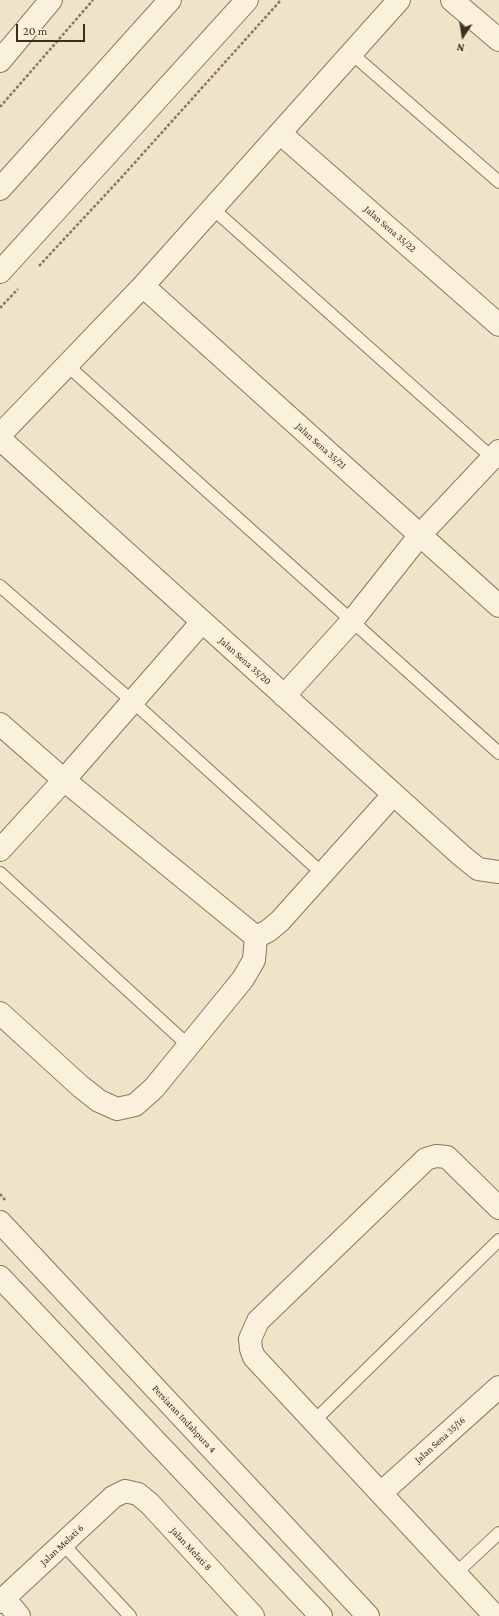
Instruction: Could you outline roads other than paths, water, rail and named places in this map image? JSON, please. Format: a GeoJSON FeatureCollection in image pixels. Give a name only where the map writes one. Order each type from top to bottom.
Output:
{"type":"FeatureCollection","features":[{"type":"Feature","properties":{"kind":"street"},"geometry":{"type":"LineString","coordinates":[[0,61],[51,0]]}},
{"type":"Feature","properties":{"kind":"street"},"geometry":{"type":"LineString","coordinates":[[0,189],[170,0]]}},
{"type":"Feature","properties":{"kind":"street"},"geometry":{"type":"LineString","coordinates":[[0,272],[247,0]]}},
{"type":"Feature","properties":{"kind":"street"},"geometry":{"type":"LineString","coordinates":[[0,435],[68,366],[143,286],[399,0]]}},
{"type":"Feature","properties":{"kind":"street"},"geometry":{"type":"LineString","coordinates":[[452,0],[499,40]]}},
{"type":"Feature","properties":{"kind":"street","name":"Jalan Sena 35/22"},"geometry":{"type":"LineString","coordinates":[[280,133],[499,325]]}},
{"type":"Feature","properties":{"kind":"street","name":"Jalan Sena 35/21"},"geometry":{"type":"LineString","coordinates":[[143,286],[499,606]]}},
{"type":"Feature","properties":{"kind":"street","name":"Jalan Sena 35/20"},"geometry":{"type":"LineString","coordinates":[[0,439],[393,795],[478,869],[497,872]]}},
{"type":"Feature","properties":{"kind":"street"},"geometry":{"type":"LineString","coordinates":[[284,696],[352,620],[420,535],[497,457]]}},
{"type":"Feature","properties":{"kind":"street"},"geometry":{"type":"LineString","coordinates":[[0,850],[64,780],[202,622]]}},
{"type":"Feature","properties":{"kind":"street"},"geometry":{"type":"LineString","coordinates":[[0,724],[64,780],[256,937]]}},
{"type":"Feature","properties":{"kind":"street"},"geometry":{"type":"LineString","coordinates":[[256,937],[268,931],[280,921],[393,795]]}},
{"type":"Feature","properties":{"kind":"street"},"geometry":{"type":"LineString","coordinates":[[0,1013],[80,1086],[99,1101],[117,1110],[135,1105],[154,1088],[243,979],[254,960],[256,937]]}},
{"type":"Feature","properties":{"kind":"street"},"geometry":{"type":"LineString","coordinates":[[495,1616],[254,1357],[250,1339],[258,1321],[426,1159],[436,1156],[447,1157],[499,1208]]}},
{"type":"Feature","properties":{"kind":"street","name":"Persiaran Indahpura 4"},"geometry":{"type":"LineString","coordinates":[[0,1222],[368,1616]]}},
{"type":"Feature","properties":{"kind":"street"},"geometry":{"type":"LineString","coordinates":[[0,1277],[321,1616]]}},
{"type":"Feature","properties":{"kind":"street","name":"Jalan Sena 35/16"},"geometry":{"type":"LineString","coordinates":[[381,1493],[499,1387]]}},
{"type":"Feature","properties":{"kind":"street","name":"Jalan Melati 6"},"geometry":{"type":"LineString","coordinates":[[2,1600],[113,1497],[125,1491]]}},
{"type":"Feature","properties":{"kind":"street","name":"Jalan Melati 8"},"geometry":{"type":"LineString","coordinates":[[125,1491],[138,1494],[150,1504],[253,1616]]}},
{"type":"Feature","properties":{"kind":"street"},"geometry":{"type":"LineString","coordinates":[[2,1600],[20,1616]]}},
{"type":"Feature","properties":{"kind":"lane"},"geometry":{"type":"LineString","coordinates":[[351,53],[499,182]]}},
{"type":"Feature","properties":{"kind":"lane"},"geometry":{"type":"LineString","coordinates":[[212,208],[497,457]]}},
{"type":"Feature","properties":{"kind":"lane"},"geometry":{"type":"LineString","coordinates":[[68,366],[499,753]]}},
{"type":"Feature","properties":{"kind":"lane"},"geometry":{"type":"LineString","coordinates":[[0,586],[132,701],[323,874]]}},
{"type":"Feature","properties":{"kind":"lane"},"geometry":{"type":"LineString","coordinates":[[0,872],[189,1046]]}},
{"type":"Feature","properties":{"kind":"lane"},"geometry":{"type":"LineString","coordinates":[[314,1421],[499,1240]]}},
{"type":"Feature","properties":{"kind":"lane"},"geometry":{"type":"LineString","coordinates":[[455,1574],[499,1533]]}},
{"type":"Feature","properties":{"kind":"lane"},"geometry":{"type":"LineString","coordinates":[[63,1544],[130,1616]]}}]}
